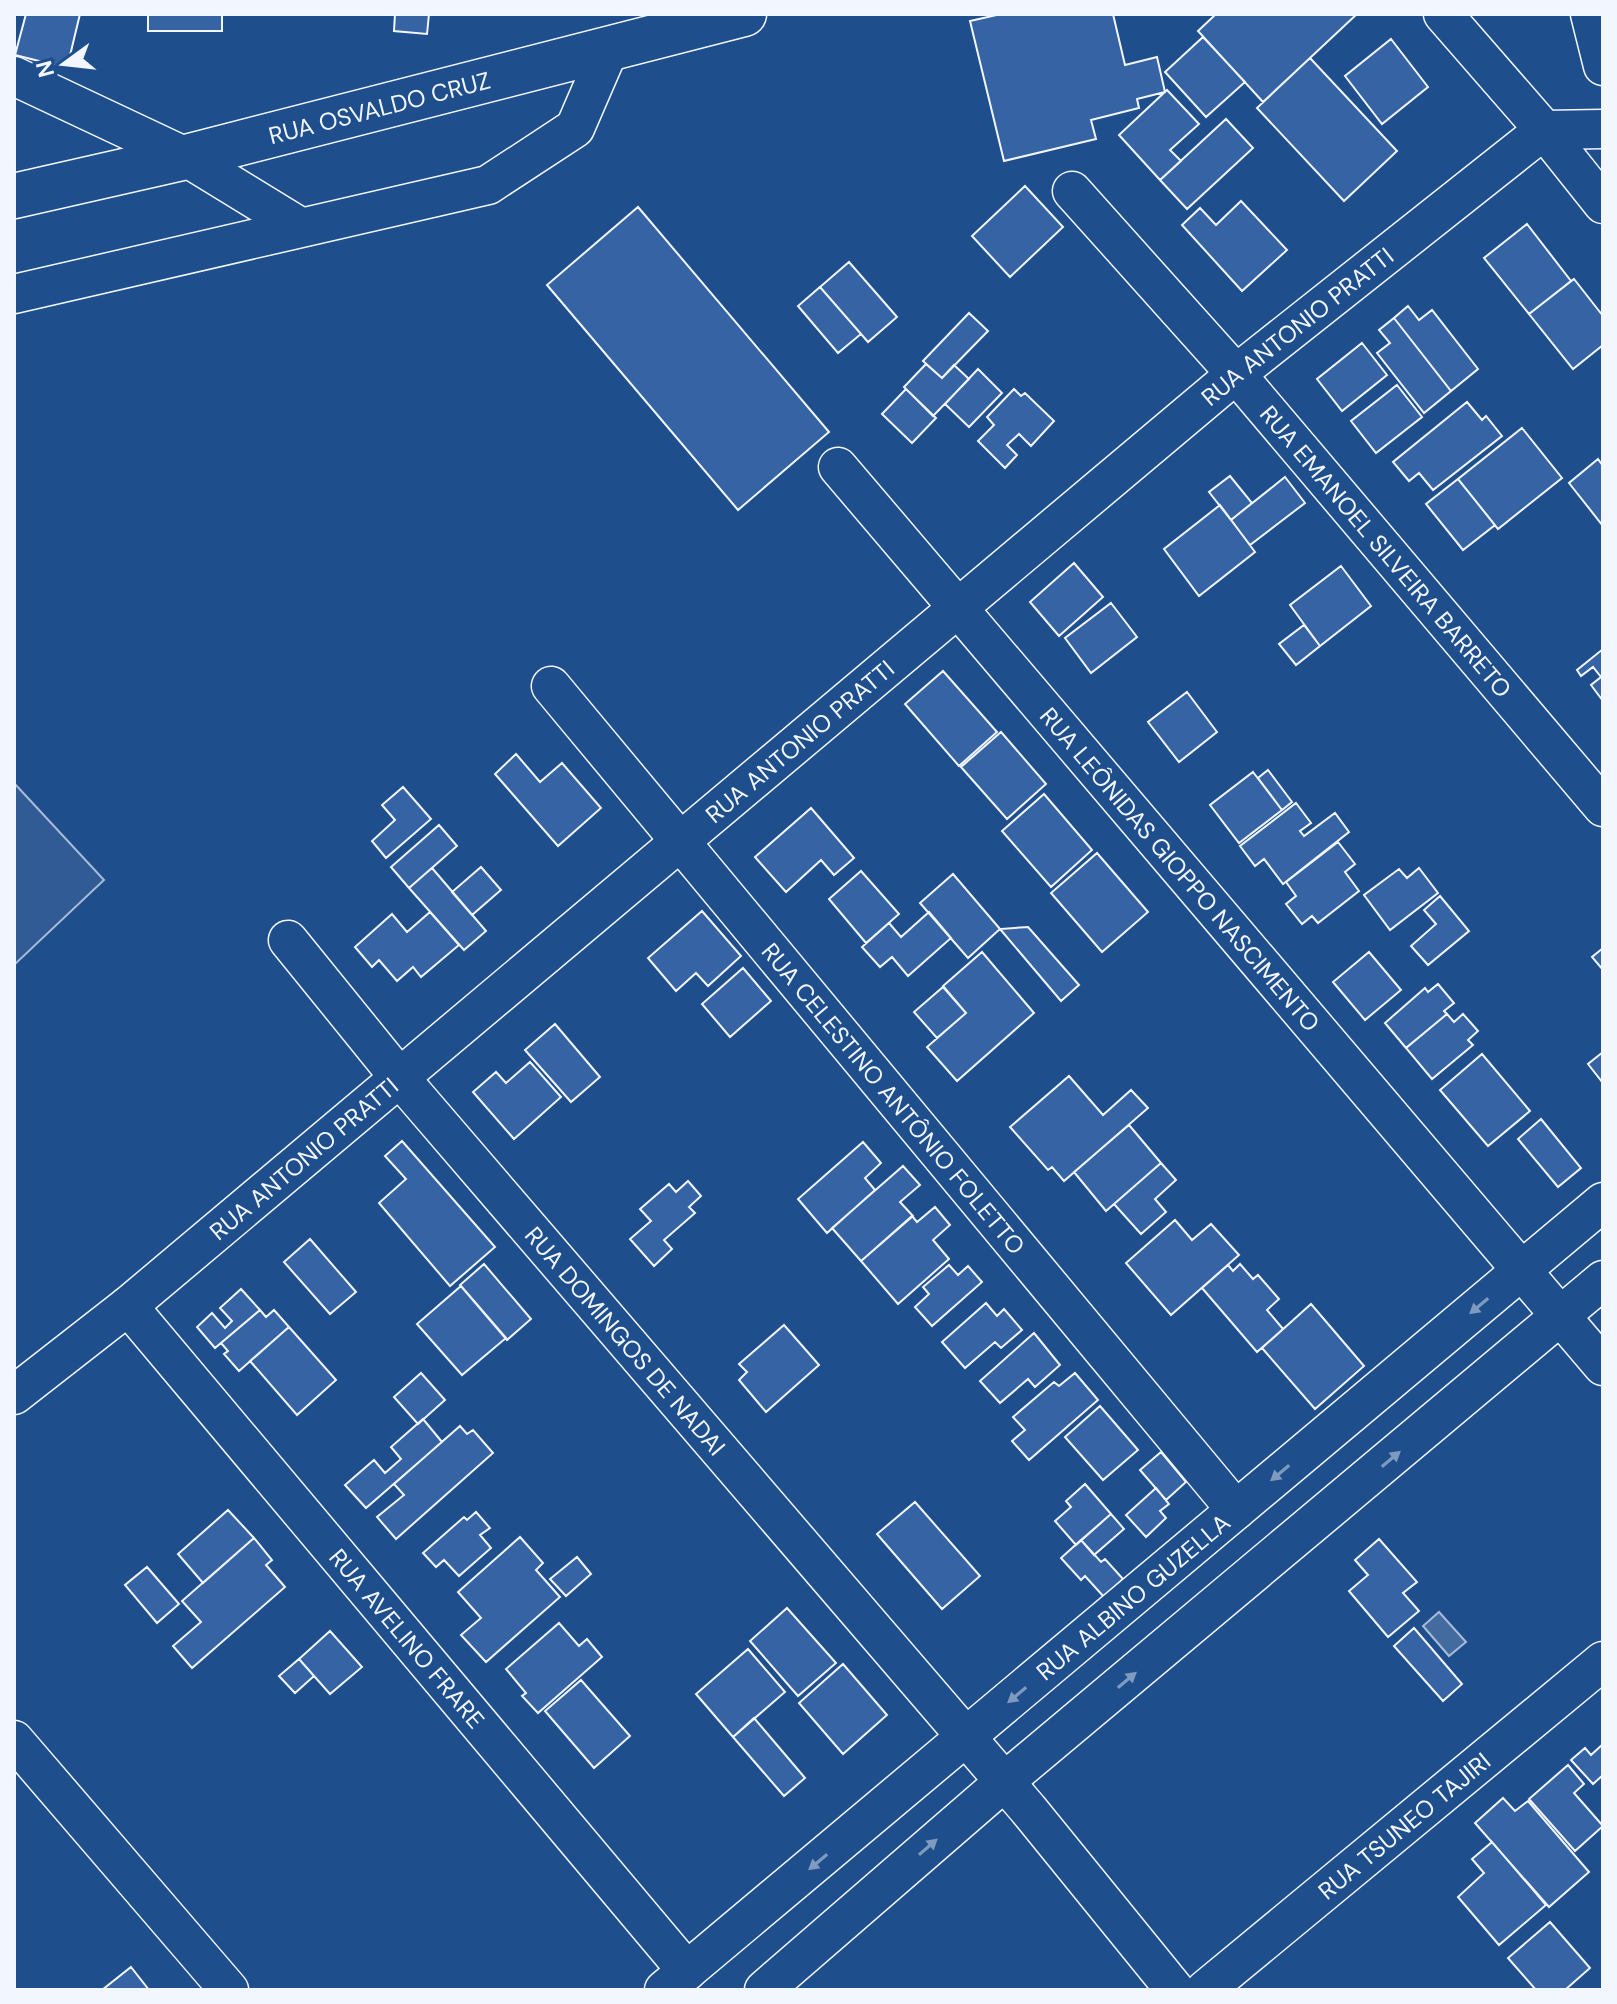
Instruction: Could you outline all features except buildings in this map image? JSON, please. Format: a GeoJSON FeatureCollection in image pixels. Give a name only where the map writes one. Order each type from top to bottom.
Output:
{"type":"FeatureCollection","features":[{"type":"Feature","properties":{"kind":"highway","name":"RUA OSVALDO CRUZ"},"geometry":{"type":"LineString","coordinates":[[14,196],[186,157],[744,14]]}},
{"type":"Feature","properties":{"kind":"street"},"geometry":{"type":"LineString","coordinates":[[1443,14],[1544,130],[1603,204]]}},
{"type":"Feature","properties":{"kind":"street"},"geometry":{"type":"LineString","coordinates":[[1590,14],[1603,66]]}},
{"type":"Feature","properties":{"kind":"street"},"geometry":{"type":"LineString","coordinates":[[14,294],[488,185],[575,128],[610,47]]}},
{"type":"Feature","properties":{"kind":"street"},"geometry":{"type":"LineString","coordinates":[[14,76],[186,157],[300,227]]}},
{"type":"Feature","properties":{"kind":"street"},"geometry":{"type":"LineString","coordinates":[[1544,130],[1603,129]]}},
{"type":"Feature","properties":{"kind":"street","name":"RUA ANTONIO PRATTI"},"geometry":{"type":"LineString","coordinates":[[14,1395],[128,1306],[1236,374],[1544,130]]}},
{"type":"Feature","properties":{"kind":"street","name":"RUA EMANOEL SILVEIRA BARRETO"},"geometry":{"type":"LineString","coordinates":[[1072,191],[1236,374],[1603,807]]}},
{"type":"Feature","properties":{"kind":"street","name":"RUA LEÔNIDAS GIOPPO NASCIMENTO"},"geometry":{"type":"LineString","coordinates":[[838,467],[1603,1366]]}},
{"type":"Feature","properties":{"kind":"street","name":"RUA CELESTINO ANTÔNIO FOLETTO"},"geometry":{"type":"LineString","coordinates":[[551,686],[1236,1510]]}},
{"type":"Feature","properties":{"kind":"street","name":"RUA DOMINGOS DE NADAI"},"geometry":{"type":"LineString","coordinates":[[288,940],[399,1077],[1004,1782]]}},
{"type":"Feature","properties":{"kind":"street","name":"RUA ALBINO GUZELLA"},"geometry":{"type":"LineString","coordinates":[[676,1981],[1603,1202]]}},
{"type":"Feature","properties":{"kind":"street"},"geometry":{"type":"LineString","coordinates":[[764,1990],[1004,1782],[1603,1280]]}},
{"type":"Feature","properties":{"kind":"street","name":"RUA AVELINO FRARE"},"geometry":{"type":"LineString","coordinates":[[128,1306],[676,1981]]}},
{"type":"Feature","properties":{"kind":"street","name":"RUA TSUNEO TAJIRI"},"geometry":{"type":"LineString","coordinates":[[1205,1990],[1603,1661]]}},
{"type":"Feature","properties":{"kind":"street"},"geometry":{"type":"LineString","coordinates":[[14,1740],[229,1990]]}},
{"type":"Feature","properties":{"kind":"street"},"geometry":{"type":"LineString","coordinates":[[1004,1782],[1175,1990]]}},
{"type":"Feature","properties":{"kind":"shaded area"},"geometry":{"type":"Polygon","coordinates":[[[14,783],[104,880],[14,965],[14,783]]]}},
{"type":"Feature","properties":{"kind":"shaded area"},"geometry":{"type":"Polygon","coordinates":[[[1439,1612],[1466,1642],[1449,1656],[1423,1626],[1439,1612]]]}}]}
